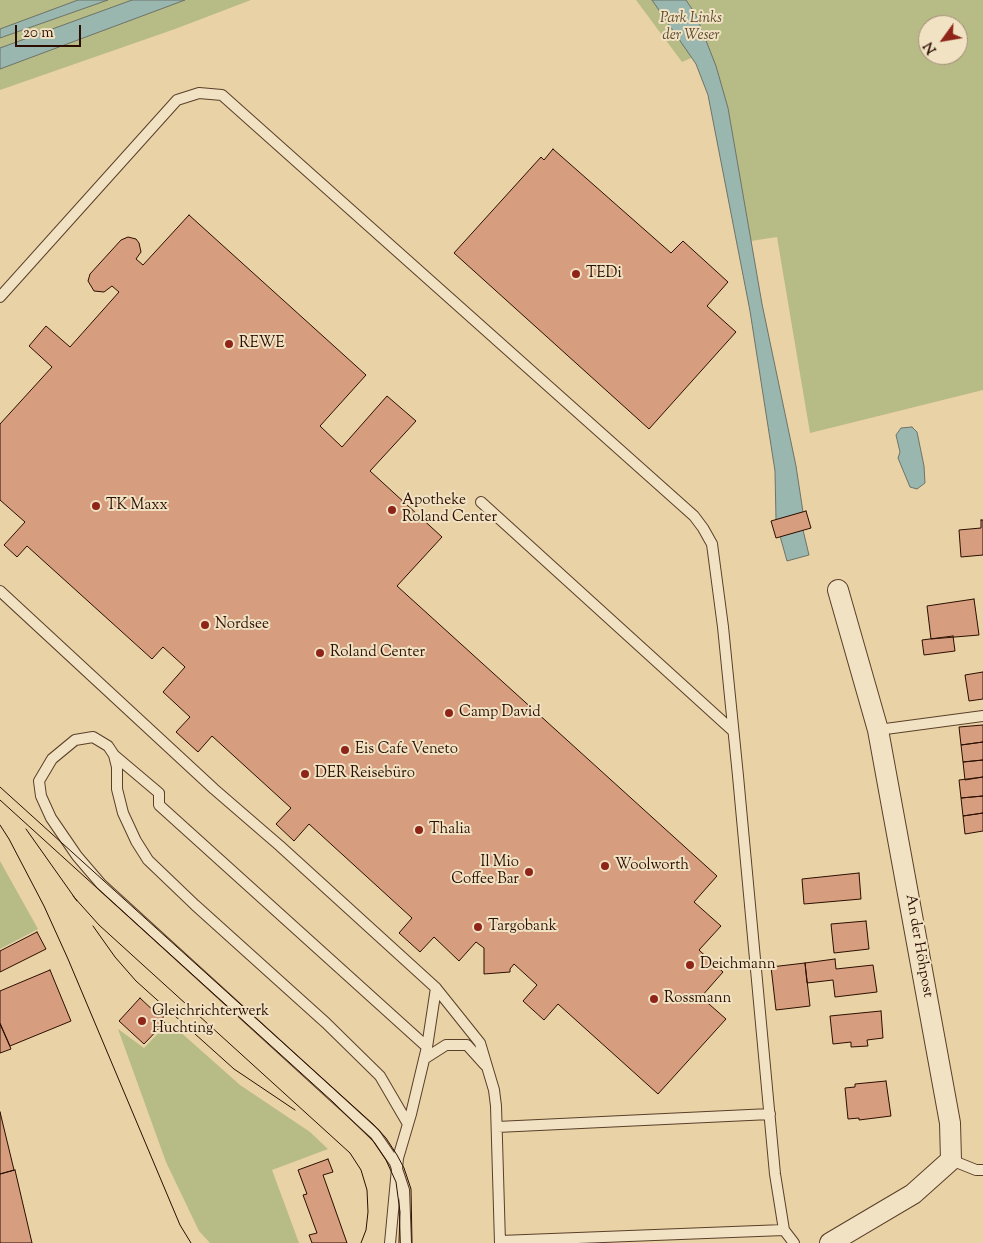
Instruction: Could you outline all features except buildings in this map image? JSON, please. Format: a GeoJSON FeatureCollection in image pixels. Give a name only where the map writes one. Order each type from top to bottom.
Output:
{"type":"FeatureCollection","features":[{"type":"Feature","properties":{"kind":"street","name":"An der Höhpost"},"geometry":{"type":"LineString","coordinates":[[838,590],[878,730],[950,1123],[951,1160]]}},
{"type":"Feature","properties":{"kind":"street"},"geometry":{"type":"LineString","coordinates":[[830,1243],[914,1194],[951,1160]]}},
{"type":"Feature","properties":{"kind":"lane"},"geometry":{"type":"LineString","coordinates":[[0,297],[177,100],[199,93],[222,95],[694,516],[712,544],[723,627],[775,1174],[784,1230],[794,1243]]}},
{"type":"Feature","properties":{"kind":"lane"},"geometry":{"type":"LineString","coordinates":[[481,502],[732,730]]}},
{"type":"Feature","properties":{"kind":"lane"},"geometry":{"type":"LineString","coordinates":[[0,591],[202,778],[436,988],[480,1043],[494,1090],[497,1127],[500,1242],[784,1230]]}},
{"type":"Feature","properties":{"kind":"lane"},"geometry":{"type":"LineString","coordinates":[[878,730],[983,716]]}},
{"type":"Feature","properties":{"kind":"lane"},"geometry":{"type":"LineString","coordinates":[[406,1243],[404,1190],[395,1163],[375,1134],[101,884],[77,856],[51,818],[41,796],[39,781],[52,759],[75,740],[93,737],[108,746],[114,755],[159,793],[159,805],[427,1047]]}},
{"type":"Feature","properties":{"kind":"lane"},"geometry":{"type":"LineString","coordinates":[[114,755],[117,767],[117,790],[123,813],[136,841],[148,860],[194,905],[326,1023],[380,1076],[408,1124]]}},
{"type":"Feature","properties":{"kind":"lane"},"geometry":{"type":"LineString","coordinates":[[390,1243],[398,1158],[427,1047],[436,988]]}},
{"type":"Feature","properties":{"kind":"lane"},"geometry":{"type":"LineString","coordinates":[[424,1059],[446,1045],[467,1045],[487,1068]]}},
{"type":"Feature","properties":{"kind":"lane"},"geometry":{"type":"LineString","coordinates":[[497,1127],[770,1114]]}},
{"type":"Feature","properties":{"kind":"lane"},"geometry":{"type":"LineString","coordinates":[[951,1160],[976,1170],[983,1170]]}},
{"type":"Feature","properties":{"kind":"green space"},"geometry":{"type":"Polygon","coordinates":[[[0,0],[251,0],[175,29],[0,90],[0,0]]]}},
{"type":"Feature","properties":{"kind":"green space","name":"Park Links der Weser"},"geometry":{"type":"Polygon","coordinates":[[[636,0],[983,0],[983,390],[810,433],[777,237],[751,241],[728,108],[709,50],[682,62],[636,0]]]}},
{"type":"Feature","properties":{"kind":"green space"},"geometry":{"type":"Polygon","coordinates":[[[0,861],[38,929],[0,949],[0,861]]]}},
{"type":"Feature","properties":{"kind":"green space"},"geometry":{"type":"Polygon","coordinates":[[[169,1022],[240,1085],[310,1132],[328,1149],[272,1170],[299,1243],[210,1243],[199,1231],[166,1162],[118,1029],[144,1048],[169,1022]]]}},
{"type":"Feature","properties":{"kind":"water"},"geometry":{"type":"Polygon","coordinates":[[[78,0],[108,0],[0,38],[0,29],[78,0]]]}},
{"type":"Feature","properties":{"kind":"water"},"geometry":{"type":"Polygon","coordinates":[[[132,0],[185,0],[0,69],[0,48],[132,0]]]}},
{"type":"Feature","properties":{"kind":"water"},"geometry":{"type":"Polygon","coordinates":[[[652,0],[686,0],[696,15],[716,66],[728,108],[762,304],[796,466],[803,512],[776,520],[775,471],[750,311],[708,95],[696,64],[652,0]]]}},
{"type":"Feature","properties":{"kind":"water"},"geometry":{"type":"Polygon","coordinates":[[[912,427],[917,432],[924,466],[925,483],[917,489],[910,487],[898,458],[900,452],[896,435],[901,428],[912,427]]]}},
{"type":"Feature","properties":{"kind":"water"},"geometry":{"type":"Polygon","coordinates":[[[803,530],[809,555],[787,561],[780,536],[803,530]]]}},
{"type":"Feature","properties":{"kind":"tram line"},"geometry":{"type":"LineString","coordinates":[[0,787],[374,1125],[386,1138],[404,1168],[411,1189],[412,1243]]}},
{"type":"Feature","properties":{"kind":"tram line"},"geometry":{"type":"LineString","coordinates":[[0,800],[333,1102],[374,1142],[386,1160],[396,1182],[400,1212],[399,1243]]}},
{"type":"Feature","properties":{"kind":"tram line"},"geometry":{"type":"LineString","coordinates":[[0,825],[44,906],[180,1225],[191,1243]]}},
{"type":"Feature","properties":{"kind":"tram line"},"geometry":{"type":"LineString","coordinates":[[26,829],[77,901]]}},
{"type":"Feature","properties":{"kind":"tram line"},"geometry":{"type":"LineString","coordinates":[[73,896],[99,925],[350,1153],[361,1170],[367,1190],[368,1212],[366,1230],[361,1243]]}},
{"type":"Feature","properties":{"kind":"tram line"},"geometry":{"type":"LineString","coordinates":[[93,926],[115,957],[136,981],[234,1069],[295,1110]]}},
{"type":"Feature","properties":{"kind":"place","name":"TEDi"},"geometry":{"type":"Point","coordinates":[576,274]}},
{"type":"Feature","properties":{"kind":"place","name":"REWE"},"geometry":{"type":"Point","coordinates":[229,344]}},
{"type":"Feature","properties":{"kind":"place","name":"TK Maxx"},"geometry":{"type":"Point","coordinates":[96,506]}},
{"type":"Feature","properties":{"kind":"place","name":"Apotheke Roland Center"},"geometry":{"type":"Point","coordinates":[392,510]}},
{"type":"Feature","properties":{"kind":"place","name":"Nordsee"},"geometry":{"type":"Point","coordinates":[205,625]}},
{"type":"Feature","properties":{"kind":"place","name":"Roland Center"},"geometry":{"type":"Point","coordinates":[320,653]}},
{"type":"Feature","properties":{"kind":"place","name":"Camp David"},"geometry":{"type":"Point","coordinates":[449,713]}},
{"type":"Feature","properties":{"kind":"place","name":"Eis Cafe Veneto"},"geometry":{"type":"Point","coordinates":[345,750]}},
{"type":"Feature","properties":{"kind":"place","name":"DER Reisebüro"},"geometry":{"type":"Point","coordinates":[305,774]}},
{"type":"Feature","properties":{"kind":"place","name":"Thalia"},"geometry":{"type":"Point","coordinates":[419,830]}},
{"type":"Feature","properties":{"kind":"place","name":"Woolworth"},"geometry":{"type":"Point","coordinates":[605,866]}},
{"type":"Feature","properties":{"kind":"place","name":"Il Mio Coffee Bar"},"geometry":{"type":"Point","coordinates":[529,872]}},
{"type":"Feature","properties":{"kind":"place","name":"Targobank"},"geometry":{"type":"Point","coordinates":[478,927]}},
{"type":"Feature","properties":{"kind":"place","name":"Deichmann"},"geometry":{"type":"Point","coordinates":[690,965]}},
{"type":"Feature","properties":{"kind":"place","name":"Rossmann"},"geometry":{"type":"Point","coordinates":[654,999]}},
{"type":"Feature","properties":{"kind":"place","name":"Gleichrichterwerk Huchting"},"geometry":{"type":"Point","coordinates":[142,1021]}}]}
